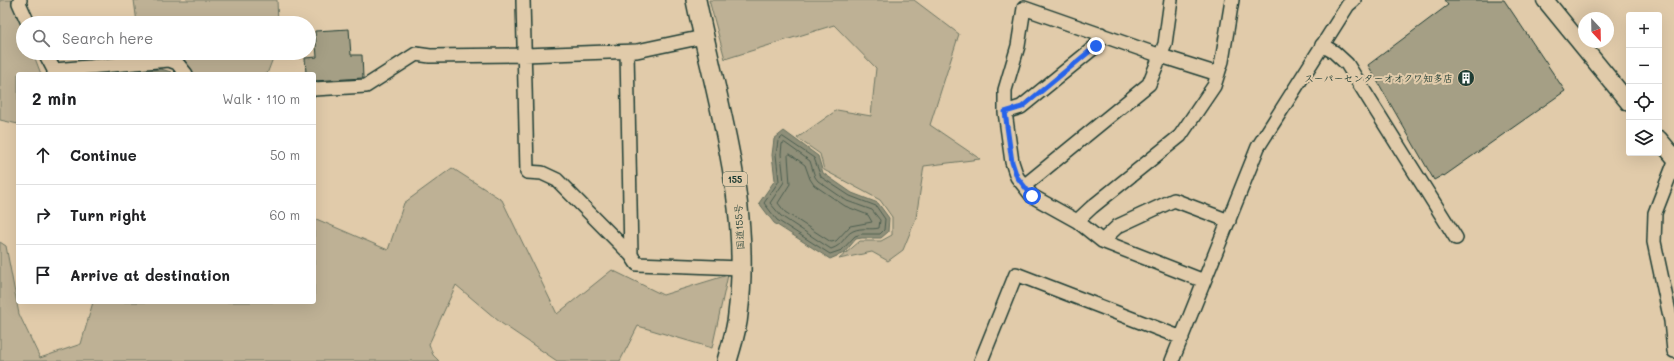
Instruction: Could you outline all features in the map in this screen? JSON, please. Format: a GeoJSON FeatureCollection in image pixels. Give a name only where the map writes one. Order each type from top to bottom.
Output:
{"type":"FeatureCollection","features":[{"type":"Feature","properties":{"kind":"highway","name":"国道155号"},"geometry":{"type":"LineString","coordinates":[[696,0],[703,37],[727,132],[736,180],[739,212],[741,268],[738,314],[727,361]]}},
{"type":"Feature","properties":{"kind":"main road"},"geometry":{"type":"LineString","coordinates":[[1545,0],[1626,99]]}},
{"type":"Feature","properties":{"kind":"main road"},"geometry":{"type":"LineString","coordinates":[[1662,143],[1674,157]]}},
{"type":"Feature","properties":{"kind":"street"},"geometry":{"type":"LineString","coordinates":[[20,0],[19,3],[25,16]]}},
{"type":"Feature","properties":{"kind":"street"},"geometry":{"type":"LineString","coordinates":[[523,0],[527,172],[542,173],[557,180],[631,255],[637,264],[741,268]]}},
{"type":"Feature","properties":{"kind":"street"},"geometry":{"type":"LineString","coordinates":[[1024,186],[1148,84],[1165,44],[1171,0]]}},
{"type":"Feature","properties":{"kind":"street"},"geometry":{"type":"LineString","coordinates":[[1077,221],[1092,207],[1180,136],[1214,86],[1222,61],[1232,0]]}},
{"type":"Feature","properties":{"kind":"street"},"geometry":{"type":"LineString","coordinates":[[1172,361],[1264,136],[1348,5],[1354,0]]}},
{"type":"Feature","properties":{"kind":"street"},"geometry":{"type":"LineString","coordinates":[[1204,281],[1102,241],[1077,221],[1032,196],[1017,177],[1012,162],[1005,112],[1005,90],[1018,46],[1024,8],[1161,56],[1218,74]]}},
{"type":"Feature","properties":{"kind":"street"},"geometry":{"type":"LineString","coordinates":[[1005,112],[1022,107],[1096,46],[1101,34]]}},
{"type":"Feature","properties":{"kind":"street"},"geometry":{"type":"LineString","coordinates":[[316,89],[366,86],[416,54],[430,56],[524,56],[627,52],[703,37]]}},
{"type":"Feature","properties":{"kind":"street"},"geometry":{"type":"LineString","coordinates":[[1322,45],[1334,52],[1347,64],[1456,238]]}},
{"type":"Feature","properties":{"kind":"street"},"geometry":{"type":"LineString","coordinates":[[627,52],[631,255]]}},
{"type":"Feature","properties":{"kind":"street"},"geometry":{"type":"LineString","coordinates":[[48,60],[54,72],[169,60],[177,63],[184,72]]}},
{"type":"Feature","properties":{"kind":"street"},"geometry":{"type":"LineString","coordinates":[[1674,164],[1655,213],[1654,242],[1671,321],[1674,351]]}},
{"type":"Feature","properties":{"kind":"street"},"geometry":{"type":"LineString","coordinates":[[1102,241],[1118,226],[1174,200],[1229,221]]}},
{"type":"Feature","properties":{"kind":"street"},"geometry":{"type":"LineString","coordinates":[[981,361],[1016,274],[1182,338]]}},
{"type":"Feature","properties":{"kind":"shaded area"},"geometry":{"type":"Polygon","coordinates":[[[0,0],[12,0],[19,16],[16,16],[16,60],[36,60],[40,72],[16,72],[16,124],[0,120],[0,0]]]}},
{"type":"Feature","properties":{"kind":"shaded area"},"geometry":{"type":"Polygon","coordinates":[[[134,0],[277,0],[278,16],[136,16],[134,0]]]}},
{"type":"Feature","properties":{"kind":"shaded area"},"geometry":{"type":"Polygon","coordinates":[[[709,0],[914,0],[959,34],[930,125],[980,159],[924,166],[916,218],[903,250],[888,261],[872,252],[839,259],[860,241],[881,241],[892,235],[892,217],[880,200],[824,170],[820,154],[797,138],[837,110],[871,116],[876,68],[834,25],[725,59],[709,0]]]}},
{"type":"Feature","properties":{"kind":"shaded area"},"geometry":{"type":"Polygon","coordinates":[[[185,60],[272,60],[268,72],[192,72],[185,60]]]}},
{"type":"Feature","properties":{"kind":"shaded area"},"geometry":{"type":"Polygon","coordinates":[[[452,168],[502,200],[557,314],[612,270],[663,295],[728,275],[712,348],[638,326],[620,361],[557,361],[501,323],[456,285],[429,344],[433,355],[439,361],[0,361],[0,242],[6,246],[19,314],[40,358],[81,344],[92,304],[316,304],[316,219],[388,250],[404,203],[452,168]]]}},
{"type":"Feature","properties":{"kind":"water"},"geometry":{"type":"Polygon","coordinates":[[[161,69],[171,72],[130,72],[161,69]]]}},
{"type":"Feature","properties":{"kind":"water"},"geometry":{"type":"Polygon","coordinates":[[[784,131],[818,156],[823,173],[852,193],[878,203],[889,218],[888,232],[881,238],[856,239],[844,253],[830,259],[774,223],[759,203],[775,180],[772,155],[774,139],[784,131]]]}},
{"type":"Feature","properties":{"kind":"building","name":"スーパーセンターオオクワ知多店"},"geometry":{"type":"Polygon","coordinates":[[[1444,0],[1504,0],[1565,91],[1444,176],[1443,175],[1434,180],[1368,65],[1448,5],[1444,0]]]}},
{"type":"Feature","properties":{"kind":"building"},"geometry":{"type":"Polygon","coordinates":[[[349,29],[351,55],[362,55],[363,78],[316,81],[316,72],[306,72],[305,60],[316,60],[317,57],[316,31],[349,29]]]}},
{"type":"Feature","properties":{"kind":"place","name":"スーパーセンターオオクワ知多店"},"geometry":{"type":"Point","coordinates":[1466,78]}},
{"type":"Feature","properties":{"kind":"route"},"geometry":{"type":"LineString","coordinates":[[1032,196],[1017,177],[1012,162],[1005,112],[1022,107],[1096,46]]}}]}
